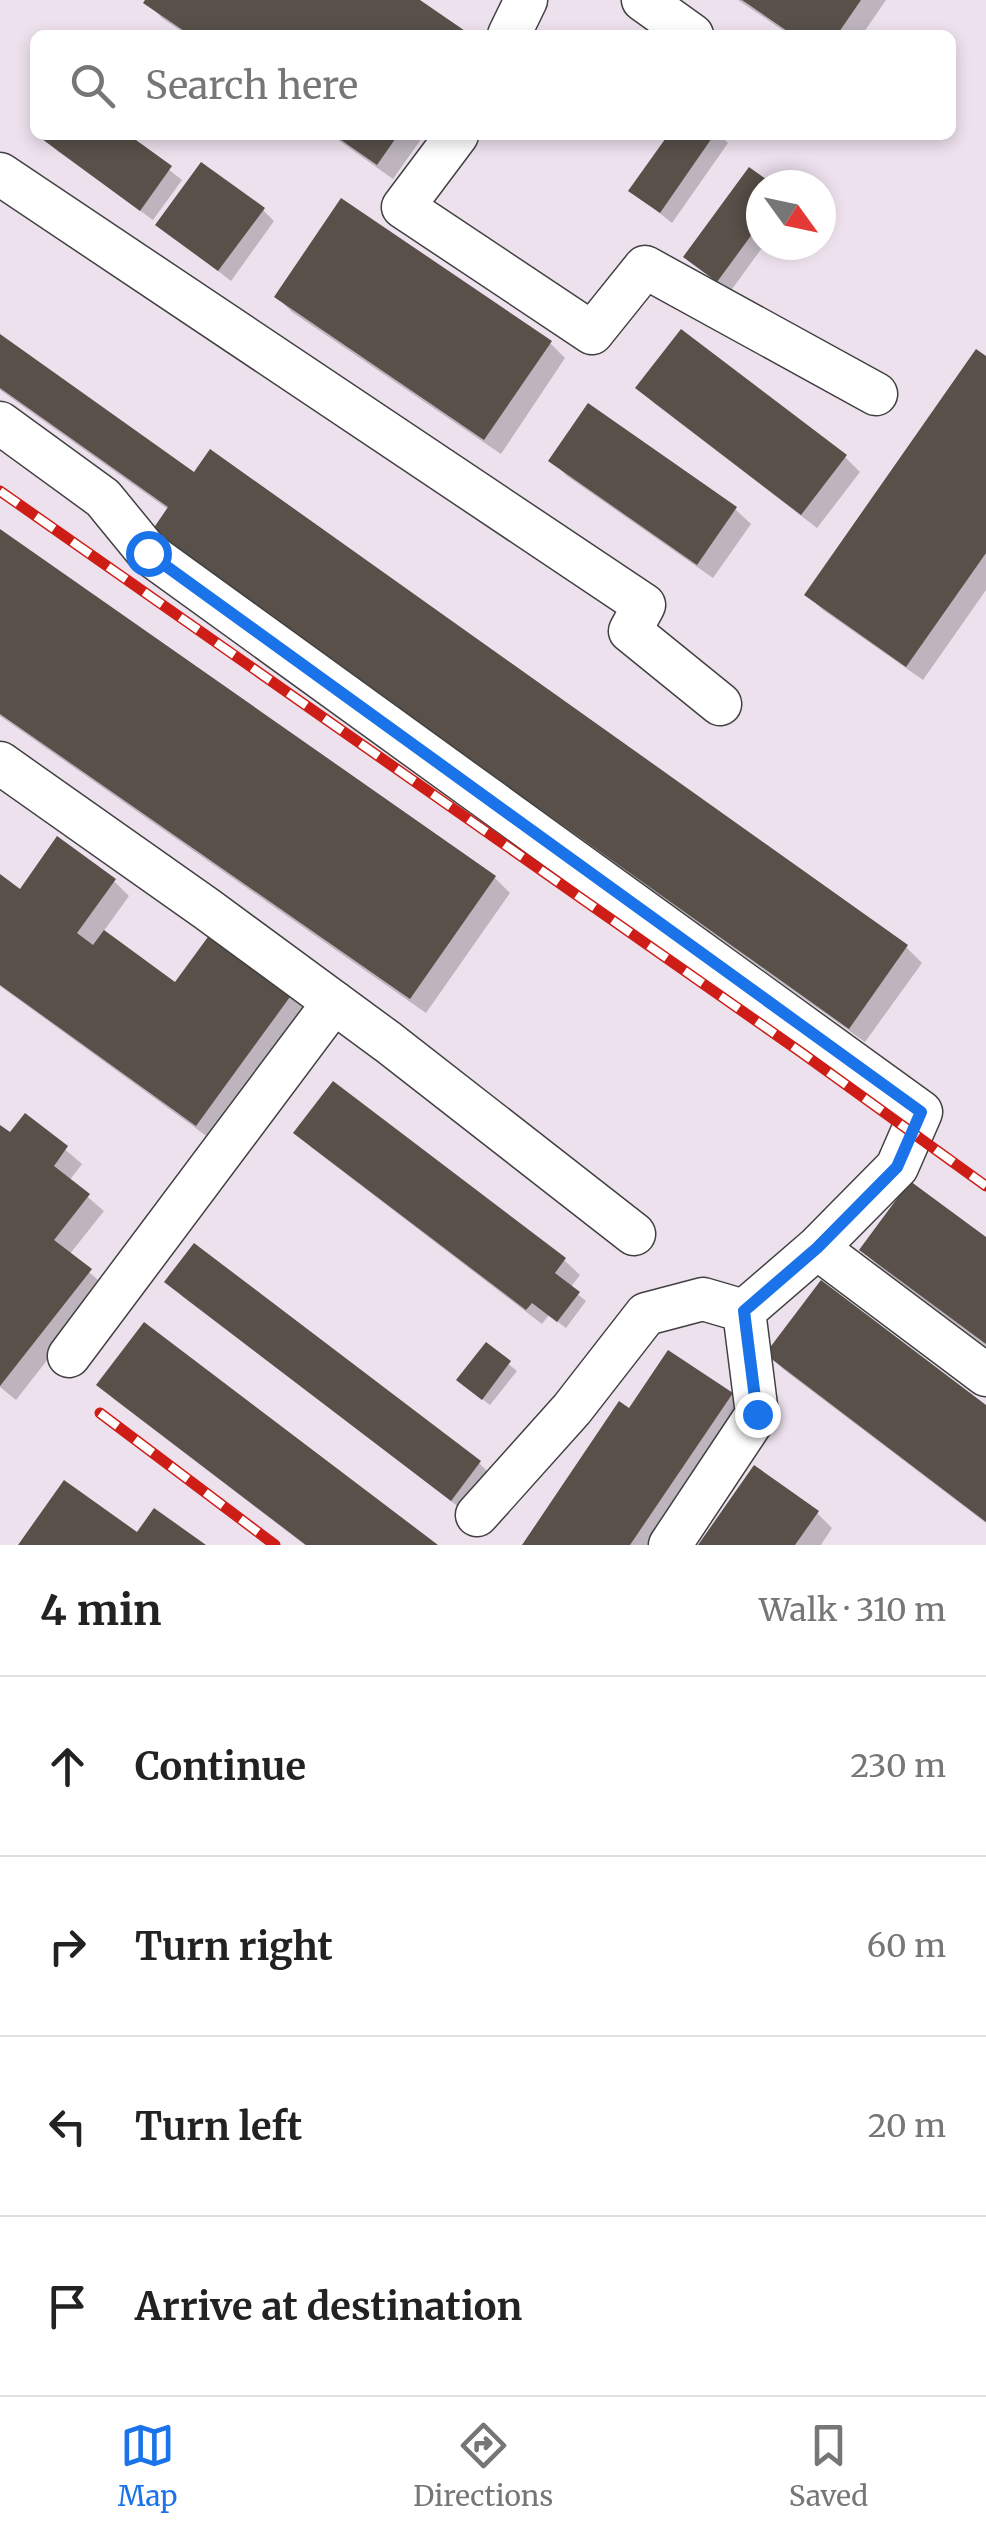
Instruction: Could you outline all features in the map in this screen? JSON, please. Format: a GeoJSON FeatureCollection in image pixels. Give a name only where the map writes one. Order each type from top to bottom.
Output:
{"type":"FeatureCollection","features":[{"type":"Feature","properties":{"kind":"lane"},"geometry":{"type":"LineString","coordinates":[[511,30],[526,0]]}},
{"type":"Feature","properties":{"kind":"lane"},"geometry":{"type":"LineString","coordinates":[[643,0],[685,30]]}},
{"type":"Feature","properties":{"kind":"lane"},"geometry":{"type":"LineString","coordinates":[[453,140],[404,207],[592,333],[645,268],[876,394]]}},
{"type":"Feature","properties":{"kind":"lane"},"geometry":{"type":"LineString","coordinates":[[0,174],[644,604],[630,631],[720,704]]}},
{"type":"Feature","properties":{"kind":"lane"},"geometry":{"type":"LineString","coordinates":[[0,423],[102,498],[148,553],[921,1112],[897,1167],[817,1248],[744,1311]]}},
{"type":"Feature","properties":{"kind":"lane"},"geometry":{"type":"LineString","coordinates":[[0,763],[334,1002],[634,1234]]}},
{"type":"Feature","properties":{"kind":"lane"},"geometry":{"type":"LineString","coordinates":[[69,1356],[334,1002]]}},
{"type":"Feature","properties":{"kind":"lane"},"geometry":{"type":"LineString","coordinates":[[817,1248],[986,1376]]}},
{"type":"Feature","properties":{"kind":"lane"},"geometry":{"type":"LineString","coordinates":[[477,1514],[572,1408],[646,1314],[703,1299],[744,1311]]}},
{"type":"Feature","properties":{"kind":"lane"},"geometry":{"type":"LineString","coordinates":[[670,1545],[757,1414],[744,1311]]}},
{"type":"Feature","properties":{"kind":"shaded area"},"geometry":{"type":"Polygon","coordinates":[[[0,0],[986,0],[986,1545],[0,1545],[0,0]]]}},
{"type":"Feature","properties":{"kind":"building"},"geometry":{"type":"Polygon","coordinates":[[[420,0],[464,30],[183,30],[143,3],[420,0]]]}},
{"type":"Feature","properties":{"kind":"building"},"geometry":{"type":"Polygon","coordinates":[[[742,0],[861,0],[840,30],[786,30],[742,0]]]}},
{"type":"Feature","properties":{"kind":"building"},"geometry":{"type":"Polygon","coordinates":[[[43,140],[136,140],[172,166],[140,211],[43,140]]]}},
{"type":"Feature","properties":{"kind":"building"},"geometry":{"type":"Polygon","coordinates":[[[341,140],[394,140],[377,165],[341,140]]]}},
{"type":"Feature","properties":{"kind":"building"},"geometry":{"type":"Polygon","coordinates":[[[664,140],[711,140],[660,213],[628,191],[664,140]]]}},
{"type":"Feature","properties":{"kind":"building"},"geometry":{"type":"Polygon","coordinates":[[[201,162],[265,208],[218,271],[155,225],[201,162]]]}},
{"type":"Feature","properties":{"kind":"building"},"geometry":{"type":"Polygon","coordinates":[[[746,171],[746,242],[717,282],[683,257],[746,171]]]}},
{"type":"Feature","properties":{"kind":"building"},"geometry":{"type":"Polygon","coordinates":[[[341,198],[552,341],[484,440],[274,297],[341,198]]]}},
{"type":"Feature","properties":{"kind":"building"},"geometry":{"type":"Polygon","coordinates":[[[681,329],[847,455],[801,515],[635,388],[681,329]]]}},
{"type":"Feature","properties":{"kind":"building"},"geometry":{"type":"Polygon","coordinates":[[[0,334],[194,472],[210,449],[908,945],[849,1029],[151,532],[168,507],[0,388],[0,334]]]}},
{"type":"Feature","properties":{"kind":"building"},"geometry":{"type":"Polygon","coordinates":[[[976,349],[986,356],[986,553],[906,667],[804,595],[976,349]]]}},
{"type":"Feature","properties":{"kind":"building"},"geometry":{"type":"Polygon","coordinates":[[[588,403],[737,507],[697,565],[548,461],[588,403]]]}},
{"type":"Feature","properties":{"kind":"building"},"geometry":{"type":"Polygon","coordinates":[[[0,529],[496,876],[410,999],[0,714],[0,529]]]}},
{"type":"Feature","properties":{"kind":"building"},"geometry":{"type":"Polygon","coordinates":[[[57,836],[116,879],[77,933],[93,945],[104,930],[175,982],[213,930],[295,990],[196,1126],[0,985],[0,874],[20,889],[57,836]]]}},
{"type":"Feature","properties":{"kind":"building"},"geometry":{"type":"Polygon","coordinates":[[[333,1081],[566,1258],[555,1273],[580,1292],[557,1322],[532,1303],[526,1310],[293,1133],[333,1081]]]}},
{"type":"Feature","properties":{"kind":"building"},"geometry":{"type":"Polygon","coordinates":[[[25,1113],[68,1146],[54,1166],[90,1194],[54,1240],[92,1269],[0,1386],[0,1125],[10,1132],[25,1113]]]}},
{"type":"Feature","properties":{"kind":"building"},"geometry":{"type":"Polygon","coordinates":[[[910,1181],[986,1237],[986,1344],[859,1250],[910,1181]]]}},
{"type":"Feature","properties":{"kind":"building"},"geometry":{"type":"Polygon","coordinates":[[[194,1243],[481,1461],[451,1501],[164,1282],[194,1243]]]}},
{"type":"Feature","properties":{"kind":"building"},"geometry":{"type":"Polygon","coordinates":[[[821,1280],[986,1405],[986,1522],[765,1354],[821,1280]]]}},
{"type":"Feature","properties":{"kind":"building"},"geometry":{"type":"Polygon","coordinates":[[[144,1322],[438,1545],[306,1545],[96,1385],[144,1322]]]}},
{"type":"Feature","properties":{"kind":"building"},"geometry":{"type":"Polygon","coordinates":[[[486,1342],[511,1361],[482,1400],[456,1380],[486,1342]]]}},
{"type":"Feature","properties":{"kind":"building"},"geometry":{"type":"Polygon","coordinates":[[[668,1350],[733,1393],[630,1545],[522,1545],[619,1401],[629,1408],[668,1350]]]}},
{"type":"Feature","properties":{"kind":"building"},"geometry":{"type":"Polygon","coordinates":[[[754,1465],[819,1511],[795,1545],[698,1545],[754,1465]]]}},
{"type":"Feature","properties":{"kind":"building"},"geometry":{"type":"Polygon","coordinates":[[[64,1480],[137,1532],[154,1508],[206,1545],[18,1545],[64,1480]]]}},
{"type":"Feature","properties":{"kind":"railway"},"geometry":{"type":"LineString","coordinates":[[0,491],[986,1186]]}},
{"type":"Feature","properties":{"kind":"railway"},"geometry":{"type":"LineString","coordinates":[[100,1413],[275,1545]]}},
{"type":"Feature","properties":{"kind":"route"},"geometry":{"type":"LineString","coordinates":[[148,553],[921,1112],[897,1167],[817,1248],[744,1311],[757,1414]]}}]}
